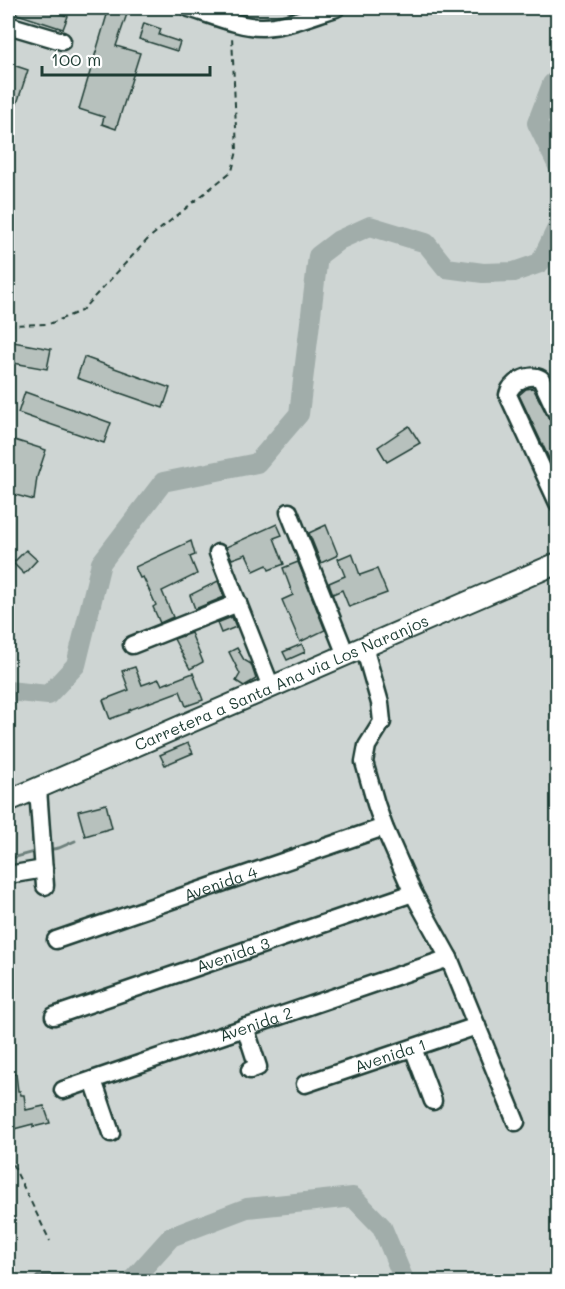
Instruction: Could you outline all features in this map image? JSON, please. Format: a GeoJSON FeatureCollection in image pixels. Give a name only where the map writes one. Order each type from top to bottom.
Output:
{"type":"FeatureCollection","features":[{"type":"Feature","properties":{"kind":"main road","name":"Carretera a Santa Ana via Los Naranjos"},"geometry":{"type":"LineString","coordinates":[[8,801],[558,563]]}},
{"type":"Feature","properties":{"kind":"street"},"geometry":{"type":"LineString","coordinates":[[189,8],[230,14],[262,27],[299,20],[336,8]]}},
{"type":"Feature","properties":{"kind":"street"},"geometry":{"type":"LineString","coordinates":[[8,25],[62,41]]}},
{"type":"Feature","properties":{"kind":"street"},"geometry":{"type":"LineString","coordinates":[[558,415],[541,379],[537,376],[513,384],[510,388],[508,396],[558,503]]}},
{"type":"Feature","properties":{"kind":"street"},"geometry":{"type":"LineString","coordinates":[[289,512],[346,655]]}},
{"type":"Feature","properties":{"kind":"street"},"geometry":{"type":"LineString","coordinates":[[218,553],[271,687]]}},
{"type":"Feature","properties":{"kind":"street"},"geometry":{"type":"LineString","coordinates":[[132,645],[238,603]]}},
{"type":"Feature","properties":{"kind":"street"},"geometry":{"type":"LineString","coordinates":[[364,647],[380,703],[382,722],[367,746],[364,762],[384,827],[413,893],[450,958],[516,1122]]}},
{"type":"Feature","properties":{"kind":"street"},"geometry":{"type":"LineString","coordinates":[[38,789],[45,886]]}},
{"type":"Feature","properties":{"kind":"street","name":"Avenida 4"},"geometry":{"type":"LineString","coordinates":[[56,940],[384,827]]}},
{"type":"Feature","properties":{"kind":"street"},"geometry":{"type":"LineString","coordinates":[[8,875],[44,869]]}},
{"type":"Feature","properties":{"kind":"street","name":"Avenida 3"},"geometry":{"type":"LineString","coordinates":[[54,1016],[413,893]]}},
{"type":"Feature","properties":{"kind":"street","name":"Avenida 2"},"geometry":{"type":"LineString","coordinates":[[63,1090],[450,958]]}},
{"type":"Feature","properties":{"kind":"street","name":"Avenida 1"},"geometry":{"type":"LineString","coordinates":[[312,1078],[477,1026]]}},
{"type":"Feature","properties":{"kind":"street"},"geometry":{"type":"LineString","coordinates":[[244,1028],[254,1069]]}},
{"type":"Feature","properties":{"kind":"street"},"geometry":{"type":"LineString","coordinates":[[413,1048],[427,1095]]}},
{"type":"Feature","properties":{"kind":"street"},"geometry":{"type":"LineString","coordinates":[[93,1080],[111,1133]]}},
{"type":"Feature","properties":{"kind":"path"},"geometry":{"type":"LineString","coordinates":[[8,325],[48,324],[81,311],[149,238],[232,171],[237,151],[230,14]]}},
{"type":"Feature","properties":{"kind":"path"},"geometry":{"type":"LineString","coordinates":[[8,1155],[50,1241]]}},
{"type":"Feature","properties":{"kind":"shaded area"},"geometry":{"type":"Polygon","coordinates":[[[8,8],[557,8],[557,1281],[8,1281],[8,8]]]}},
{"type":"Feature","properties":{"kind":"building"},"geometry":{"type":"Polygon","coordinates":[[[8,8],[41,8],[68,16],[63,29],[8,11],[8,8]]]}},
{"type":"Feature","properties":{"kind":"building"},"geometry":{"type":"Polygon","coordinates":[[[109,8],[129,8],[116,46],[140,53],[116,129],[102,124],[104,117],[79,109],[109,8]]]}},
{"type":"Feature","properties":{"kind":"building"},"geometry":{"type":"Polygon","coordinates":[[[144,23],[161,29],[159,35],[180,42],[177,51],[139,39],[144,23]]]}},
{"type":"Feature","properties":{"kind":"building"},"geometry":{"type":"Polygon","coordinates":[[[13,65],[28,70],[8,128],[8,83],[13,65]]]}},
{"type":"Feature","properties":{"kind":"building"},"geometry":{"type":"Polygon","coordinates":[[[8,341],[51,349],[47,369],[8,362],[8,341]]]}},
{"type":"Feature","properties":{"kind":"building"},"geometry":{"type":"Polygon","coordinates":[[[84,357],[170,388],[163,408],[77,378],[84,357]]]}},
{"type":"Feature","properties":{"kind":"building"},"geometry":{"type":"Polygon","coordinates":[[[533,388],[549,419],[558,427],[558,477],[519,395],[526,389],[533,388]]]}},
{"type":"Feature","properties":{"kind":"building"},"geometry":{"type":"Polygon","coordinates":[[[25,392],[111,423],[104,443],[18,413],[25,392]]]}},
{"type":"Feature","properties":{"kind":"building"},"geometry":{"type":"Polygon","coordinates":[[[409,426],[420,443],[387,462],[378,447],[409,426]]]}},
{"type":"Feature","properties":{"kind":"building"},"geometry":{"type":"Polygon","coordinates":[[[8,438],[46,450],[37,477],[34,500],[8,493],[8,438]]]}},
{"type":"Feature","properties":{"kind":"building"},"geometry":{"type":"Polygon","coordinates":[[[277,524],[282,535],[274,538],[284,564],[269,570],[267,565],[254,571],[246,554],[232,559],[226,547],[277,524]]]}},
{"type":"Feature","properties":{"kind":"building"},"geometry":{"type":"Polygon","coordinates":[[[326,525],[338,555],[321,563],[309,533],[326,525]]]}},
{"type":"Feature","properties":{"kind":"building"},"geometry":{"type":"Polygon","coordinates":[[[191,541],[195,555],[190,557],[197,574],[162,591],[173,617],[160,623],[153,607],[156,605],[143,577],[140,578],[135,567],[191,541]]]}},
{"type":"Feature","properties":{"kind":"building"},"geometry":{"type":"Polygon","coordinates":[[[26,550],[37,560],[24,574],[13,563],[26,550]]]}},
{"type":"Feature","properties":{"kind":"building"},"geometry":{"type":"Polygon","coordinates":[[[352,553],[360,575],[377,569],[387,593],[349,607],[342,590],[333,594],[329,583],[345,576],[338,559],[352,553]]]}},
{"type":"Feature","properties":{"kind":"building"},"geometry":{"type":"Polygon","coordinates":[[[298,562],[325,630],[300,642],[282,600],[293,595],[283,568],[298,562]]]}},
{"type":"Feature","properties":{"kind":"building"},"geometry":{"type":"Polygon","coordinates":[[[218,581],[224,597],[195,609],[190,595],[218,581]]]}},
{"type":"Feature","properties":{"kind":"building"},"geometry":{"type":"Polygon","coordinates":[[[232,617],[236,627],[221,633],[217,623],[232,617]]]}},
{"type":"Feature","properties":{"kind":"building"},"geometry":{"type":"Polygon","coordinates":[[[191,633],[203,662],[190,669],[174,639],[191,633]]]}},
{"type":"Feature","properties":{"kind":"building"},"geometry":{"type":"Polygon","coordinates":[[[302,644],[305,652],[287,660],[283,652],[302,644]]]}},
{"type":"Feature","properties":{"kind":"building"},"geometry":{"type":"Polygon","coordinates":[[[237,648],[244,660],[251,664],[256,679],[244,686],[236,681],[240,674],[229,652],[237,648]]]}},
{"type":"Feature","properties":{"kind":"building"},"geometry":{"type":"Polygon","coordinates":[[[135,667],[142,685],[159,679],[162,685],[193,673],[203,700],[186,706],[180,691],[110,719],[103,700],[129,690],[122,671],[135,667]]]}},
{"type":"Feature","properties":{"kind":"building"},"geometry":{"type":"Polygon","coordinates":[[[188,743],[193,753],[165,765],[160,755],[188,743]]]}},
{"type":"Feature","properties":{"kind":"building"},"geometry":{"type":"Polygon","coordinates":[[[106,804],[112,828],[85,836],[78,811],[106,804]]]}},
{"type":"Feature","properties":{"kind":"building"},"geometry":{"type":"Polygon","coordinates":[[[16,1074],[18,1091],[24,1095],[26,1110],[44,1106],[50,1123],[33,1127],[33,1124],[10,1130],[8,1075],[16,1074]]]}},
{"type":"Feature","properties":{"kind":"waterway"},"geometry":{"type":"LineString","coordinates":[[558,78],[552,84],[537,123],[558,166]]}},
{"type":"Feature","properties":{"kind":"waterway"},"geometry":{"type":"LineString","coordinates":[[8,691],[48,695],[76,665],[101,563],[163,482],[257,463],[299,414],[318,256],[339,240],[370,226],[426,243],[446,268],[483,273],[514,272],[540,263],[558,226]]}},
{"type":"Feature","properties":{"kind":"waterway"},"geometry":{"type":"LineString","coordinates":[[47,850],[75,841]]}},
{"type":"Feature","properties":{"kind":"waterway"},"geometry":{"type":"LineString","coordinates":[[8,859],[38,851]]}},
{"type":"Feature","properties":{"kind":"waterway"},"geometry":{"type":"LineString","coordinates":[[133,1282],[171,1237],[247,1208],[353,1197],[382,1227],[405,1282]]}},
{"type":"Feature","properties":{"kind":"waterway"},"geometry":{"type":"LineString","coordinates":[[33,1282],[38,1276],[67,1275],[74,1282]]}}]}
